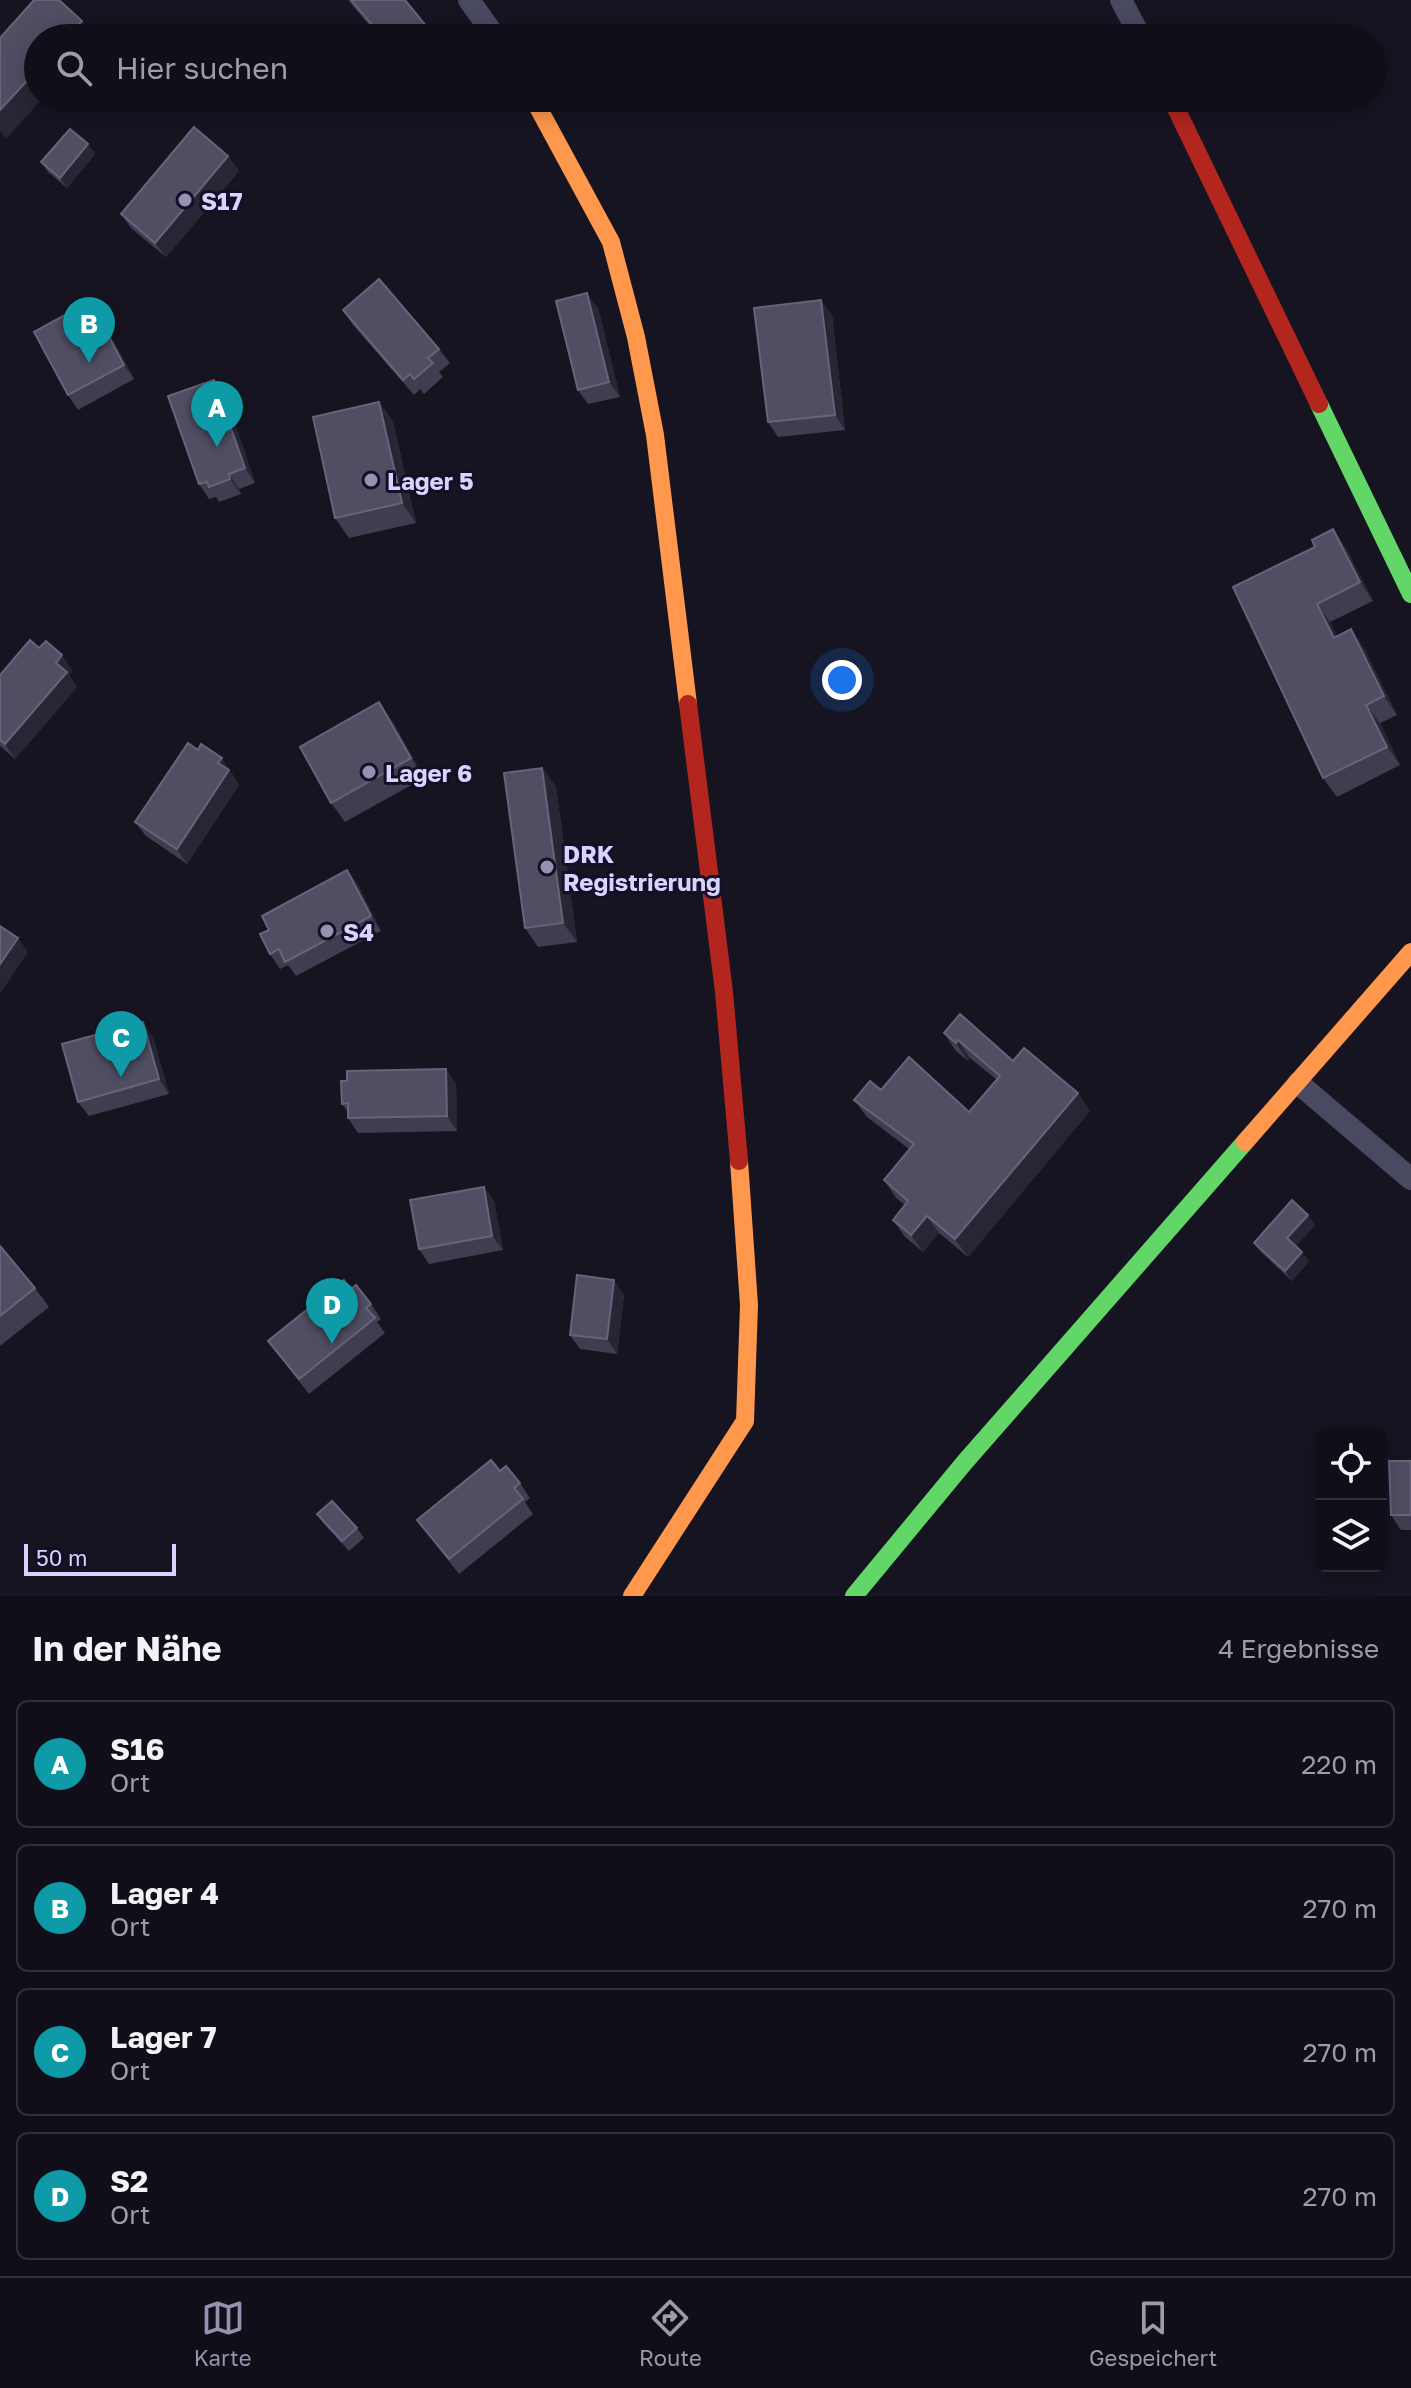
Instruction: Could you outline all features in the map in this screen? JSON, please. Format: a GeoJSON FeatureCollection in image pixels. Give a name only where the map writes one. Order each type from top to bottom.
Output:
{"type":"FeatureCollection","features":[{"type":"Feature","properties":{"kind":"street"},"geometry":{"type":"LineString","coordinates":[[469,0],[486,24]]}},
{"type":"Feature","properties":{"kind":"street"},"geometry":{"type":"LineString","coordinates":[[1121,0],[1134,24]]}},
{"type":"Feature","properties":{"kind":"street"},"geometry":{"type":"LineString","coordinates":[[541,112],[611,242],[642,365],[655,435],[724,992],[743,1200],[749,1305],[745,1421],[632,1596]]}},
{"type":"Feature","properties":{"kind":"street"},"geometry":{"type":"LineString","coordinates":[[1178,112],[1411,594]]}},
{"type":"Feature","properties":{"kind":"street"},"geometry":{"type":"LineString","coordinates":[[854,1596],[964,1463],[1411,952]]}},
{"type":"Feature","properties":{"kind":"street"},"geometry":{"type":"LineString","coordinates":[[1298,1083],[1411,1179]]}},
{"type":"Feature","properties":{"kind":"building"},"geometry":{"type":"Polygon","coordinates":[[[34,0],[59,0],[82,21],[79,24],[24,24],[24,84],[0,110],[0,38],[34,0]]]}},
{"type":"Feature","properties":{"kind":"building"},"geometry":{"type":"Polygon","coordinates":[[[351,0],[405,0],[425,24],[371,24],[351,0]]]}},
{"type":"Feature","properties":{"kind":"building"},"geometry":{"type":"Polygon","coordinates":[[[194,127],[228,156],[155,243],[121,214],[194,127]]]}},
{"type":"Feature","properties":{"kind":"building"},"geometry":{"type":"Polygon","coordinates":[[[70,129],[88,144],[60,178],[41,162],[70,129]]]}},
{"type":"Feature","properties":{"kind":"building"},"geometry":{"type":"Polygon","coordinates":[[[379,279],[439,349],[428,358],[433,363],[414,379],[410,374],[403,380],[343,310],[379,279]]]}},
{"type":"Feature","properties":{"kind":"building"},"geometry":{"type":"Polygon","coordinates":[[[587,293],[609,382],[578,390],[556,301],[587,293]]]}},
{"type":"Feature","properties":{"kind":"building"},"geometry":{"type":"Polygon","coordinates":[[[821,300],[835,415],[768,422],[754,308],[821,300]]]}},
{"type":"Feature","properties":{"kind":"building"},"geometry":{"type":"Polygon","coordinates":[[[90,301],[124,365],[68,395],[34,332],[90,301]]]}},
{"type":"Feature","properties":{"kind":"building"},"geometry":{"type":"Polygon","coordinates":[[[214,380],[245,468],[229,474],[230,479],[209,487],[207,482],[199,484],[168,396],[214,380]]]}},
{"type":"Feature","properties":{"kind":"building","name":"Lager 5"},"geometry":{"type":"Polygon","coordinates":[[[379,402],[402,503],[335,518],[313,417],[379,402]]]}},
{"type":"Feature","properties":{"kind":"building"},"geometry":{"type":"Polygon","coordinates":[[[1333,529],[1360,582],[1317,604],[1334,638],[1351,629],[1384,696],[1366,705],[1387,747],[1323,778],[1233,587],[1315,547],[1312,540],[1333,529]]]}},
{"type":"Feature","properties":{"kind":"building"},"geometry":{"type":"Polygon","coordinates":[[[30,640],[39,648],[46,641],[62,655],[56,663],[67,672],[5,744],[0,740],[0,675],[30,640]]]}},
{"type":"Feature","properties":{"kind":"building","name":"Lager 6"},"geometry":{"type":"Polygon","coordinates":[[[379,702],[411,758],[331,803],[300,747],[379,702]]]}},
{"type":"Feature","properties":{"kind":"building"},"geometry":{"type":"Polygon","coordinates":[[[188,743],[198,750],[201,744],[222,758],[218,763],[229,770],[177,849],[135,822],[188,743]]]}},
{"type":"Feature","properties":{"kind":"building","name":"DRK Registrierung"},"geometry":{"type":"Polygon","coordinates":[[[542,768],[563,923],[525,928],[504,773],[542,768]]]}},
{"type":"Feature","properties":{"kind":"building","name":"S4"},"geometry":{"type":"Polygon","coordinates":[[[347,870],[371,916],[285,962],[279,949],[270,954],[260,934],[269,930],[262,916],[347,870]]]}},
{"type":"Feature","properties":{"kind":"building"},"geometry":{"type":"Polygon","coordinates":[[[0,926],[18,938],[0,964],[0,926]]]}},
{"type":"Feature","properties":{"kind":"building"},"geometry":{"type":"Polygon","coordinates":[[[960,1014],[1013,1061],[1024,1048],[1078,1093],[955,1239],[927,1216],[911,1235],[893,1220],[908,1201],[884,1180],[914,1144],[854,1100],[870,1081],[881,1090],[909,1057],[969,1112],[1000,1076],[958,1040],[956,1043],[944,1033],[960,1014]]]}},
{"type":"Feature","properties":{"kind":"building"},"geometry":{"type":"Polygon","coordinates":[[[143,1022],[159,1079],[78,1102],[62,1044],[143,1022]]]}},
{"type":"Feature","properties":{"kind":"building"},"geometry":{"type":"Polygon","coordinates":[[[446,1069],[447,1116],[348,1118],[348,1103],[342,1104],[341,1081],[347,1081],[347,1071],[446,1069]]]}},
{"type":"Feature","properties":{"kind":"building"},"geometry":{"type":"Polygon","coordinates":[[[484,1187],[492,1236],[419,1249],[410,1200],[484,1187]]]}},
{"type":"Feature","properties":{"kind":"building"},"geometry":{"type":"Polygon","coordinates":[[[1292,1200],[1308,1215],[1287,1238],[1302,1252],[1285,1271],[1254,1243],[1292,1200]]]}},
{"type":"Feature","properties":{"kind":"building"},"geometry":{"type":"Polygon","coordinates":[[[0,1246],[35,1288],[0,1316],[0,1246]]]}},
{"type":"Feature","properties":{"kind":"building"},"geometry":{"type":"Polygon","coordinates":[[[577,1275],[614,1280],[607,1339],[570,1335],[577,1275]]]}},
{"type":"Feature","properties":{"kind":"building"},"geometry":{"type":"Polygon","coordinates":[[[344,1280],[351,1289],[356,1285],[371,1304],[366,1308],[375,1318],[299,1379],[268,1341],[344,1280]]]}},
{"type":"Feature","properties":{"kind":"building"},"geometry":{"type":"Polygon","coordinates":[[[491,1460],[500,1471],[506,1466],[520,1483],[514,1488],[523,1499],[449,1559],[417,1520],[491,1460]]]}},
{"type":"Feature","properties":{"kind":"building"},"geometry":{"type":"Polygon","coordinates":[[[1389,1461],[1411,1461],[1411,1515],[1391,1515],[1389,1461]]]}},
{"type":"Feature","properties":{"kind":"building"},"geometry":{"type":"Polygon","coordinates":[[[332,1501],[357,1528],[342,1541],[317,1514],[332,1501]]]}},
{"type":"Feature","properties":{"kind":"traffic: fast"},"geometry":{"type":"LineString","coordinates":[[1319,404],[1411,594]]}},
{"type":"Feature","properties":{"kind":"traffic: fast"},"geometry":{"type":"LineString","coordinates":[[854,1596],[964,1463],[1245,1142]]}},
{"type":"Feature","properties":{"kind":"traffic: slow"},"geometry":{"type":"LineString","coordinates":[[541,112],[611,242],[636,337],[655,435],[688,704]]}},
{"type":"Feature","properties":{"kind":"traffic: slow"},"geometry":{"type":"LineString","coordinates":[[1245,1142],[1411,952]]}},
{"type":"Feature","properties":{"kind":"traffic: slow"},"geometry":{"type":"LineString","coordinates":[[632,1596],[745,1421],[749,1305],[739,1161]]}},
{"type":"Feature","properties":{"kind":"traffic: jam"},"geometry":{"type":"LineString","coordinates":[[1178,112],[1319,404]]}},
{"type":"Feature","properties":{"kind":"traffic: jam"},"geometry":{"type":"LineString","coordinates":[[688,704],[724,992],[739,1161]]}},
{"type":"Feature","properties":{"kind":"place","name":"S17"},"geometry":{"type":"Point","coordinates":[185,200]}},
{"type":"Feature","properties":{"kind":"place","name":"Lager 4"},"geometry":{"type":"Point","coordinates":[89,363]}},
{"type":"Feature","properties":{"kind":"place","name":"S16"},"geometry":{"type":"Point","coordinates":[217,447]}},
{"type":"Feature","properties":{"kind":"place","name":"Lager 5"},"geometry":{"type":"Point","coordinates":[371,480]}},
{"type":"Feature","properties":{"kind":"place","name":"Lager 6"},"geometry":{"type":"Point","coordinates":[369,772]}},
{"type":"Feature","properties":{"kind":"place","name":"DRK Registrierung"},"geometry":{"type":"Point","coordinates":[547,867]}},
{"type":"Feature","properties":{"kind":"place","name":"S4"},"geometry":{"type":"Point","coordinates":[327,931]}},
{"type":"Feature","properties":{"kind":"place","name":"Lager 7"},"geometry":{"type":"Point","coordinates":[121,1077]}},
{"type":"Feature","properties":{"kind":"place","name":"S2"},"geometry":{"type":"Point","coordinates":[332,1344]}}]}
